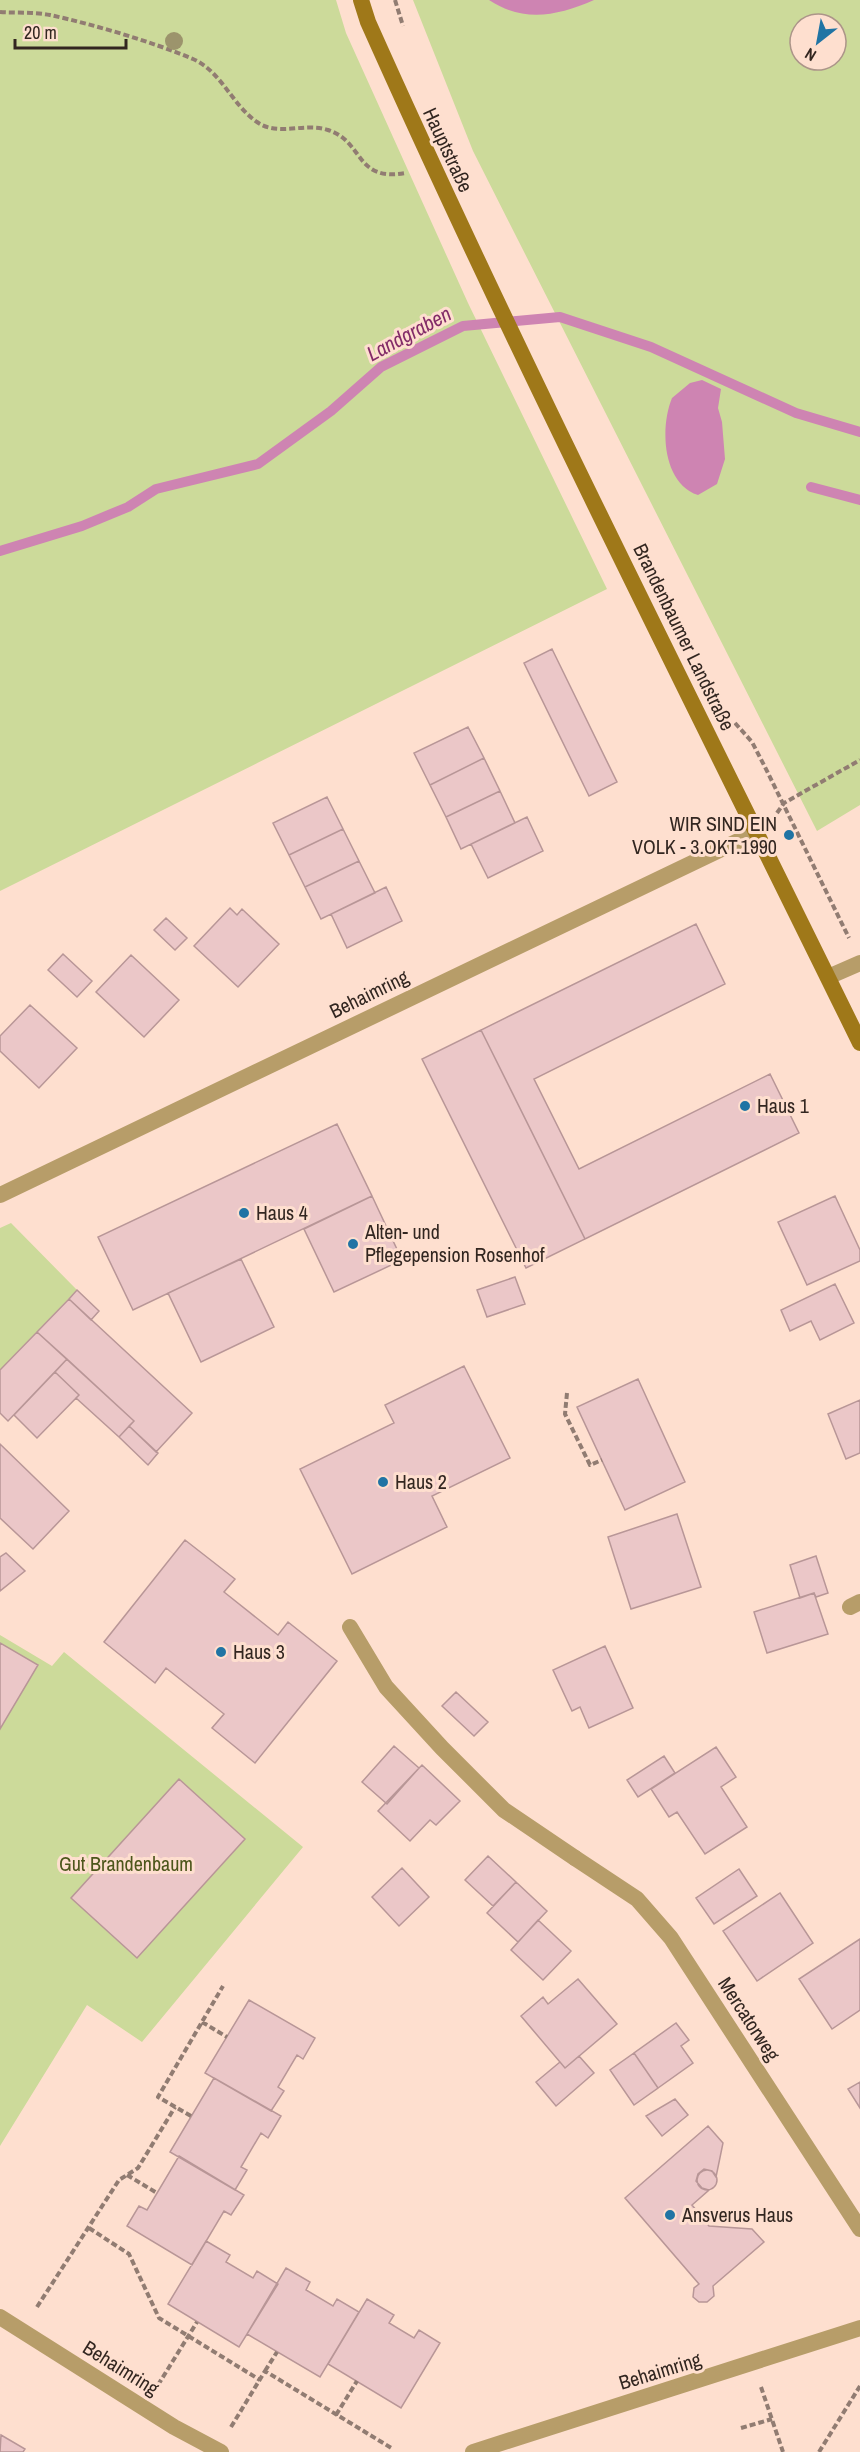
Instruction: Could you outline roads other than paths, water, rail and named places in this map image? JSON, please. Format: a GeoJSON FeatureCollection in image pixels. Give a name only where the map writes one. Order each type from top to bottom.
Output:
{"type":"FeatureCollection","features":[{"type":"Feature","properties":{"kind":"main road","name":"Hauptstraße"},"geometry":{"type":"LineString","coordinates":[[361,0],[368,22],[426,153],[502,314]]}},
{"type":"Feature","properties":{"kind":"main road","name":"Brandenbaumer Landstraße"},"geometry":{"type":"LineString","coordinates":[[502,314],[860,1042]]}},
{"type":"Feature","properties":{"kind":"street","name":"Behaimring"},"geometry":{"type":"LineString","coordinates":[[0,1195],[757,832]]}},
{"type":"Feature","properties":{"kind":"street"},"geometry":{"type":"LineString","coordinates":[[828,977],[860,963]]}},
{"type":"Feature","properties":{"kind":"street","name":"Mercatorweg"},"geometry":{"type":"LineString","coordinates":[[350,1627],[386,1687],[442,1748],[504,1810],[637,1899],[671,1938],[860,2229]]}},
{"type":"Feature","properties":{"kind":"street","name":"Behaimring"},"geometry":{"type":"LineString","coordinates":[[0,2317],[174,2427],[221,2452]]}},
{"type":"Feature","properties":{"kind":"street","name":"Behaimring"},"geometry":{"type":"LineString","coordinates":[[473,2452],[860,2328]]}},
{"type":"Feature","properties":{"kind":"waterway","name":"Landgraben"},"geometry":{"type":"LineString","coordinates":[[0,551],[82,526],[128,507],[156,489],[258,464],[331,411],[381,367],[463,326],[560,317],[651,347],[796,413],[860,432]]}},
{"type":"Feature","properties":{"kind":"waterway"},"geometry":{"type":"LineString","coordinates":[[811,487],[860,500]]}},
{"type":"Feature","properties":{"kind":"place","name":"WIR SIND EIN VOLK - 3.OKT.1990"},"geometry":{"type":"Point","coordinates":[789,835]}},
{"type":"Feature","properties":{"kind":"place","name":"Haus 1"},"geometry":{"type":"Point","coordinates":[745,1106]}},
{"type":"Feature","properties":{"kind":"place","name":"Haus 4"},"geometry":{"type":"Point","coordinates":[244,1213]}},
{"type":"Feature","properties":{"kind":"place","name":"Alten- und Pflegepension Rosenhof"},"geometry":{"type":"Point","coordinates":[353,1244]}},
{"type":"Feature","properties":{"kind":"place","name":"Haus 2"},"geometry":{"type":"Point","coordinates":[383,1482]}},
{"type":"Feature","properties":{"kind":"place","name":"Haus 3"},"geometry":{"type":"Point","coordinates":[221,1652]}},
{"type":"Feature","properties":{"kind":"place","name":"Ansverus Haus"},"geometry":{"type":"Point","coordinates":[670,2215]}},
{"type":"Feature","properties":{"kind":"park label","name":"Gut Brandenbaum"},"geometry":{"type":"Point","coordinates":[126,1864]}}]}
